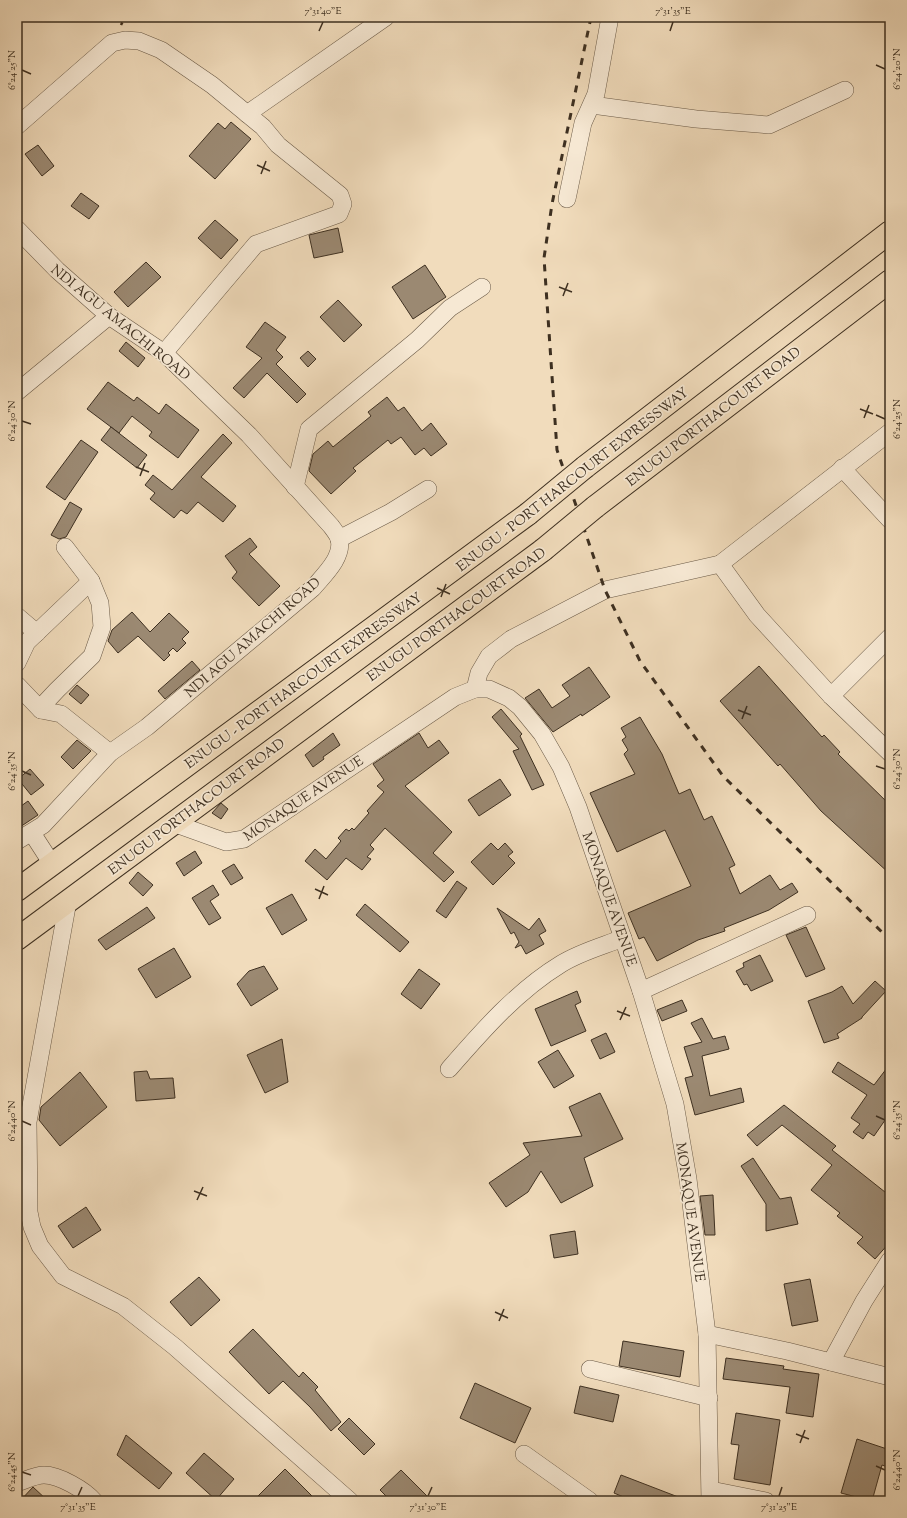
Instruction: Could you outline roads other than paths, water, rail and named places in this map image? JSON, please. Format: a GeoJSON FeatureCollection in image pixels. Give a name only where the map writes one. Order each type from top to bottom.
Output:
{"type":"FeatureCollection","features":[{"type":"Feature","properties":{"kind":"highway","name":"ENUGU - PORT HARCOURT EXPRESSWAY"},"geometry":{"type":"LineString","coordinates":[[17,890],[528,514],[586,467],[890,232]]}},
{"type":"Feature","properties":{"kind":"highway","name":"ENUGU PORTHACOURT ROAD"},"geometry":{"type":"LineString","coordinates":[[17,939],[544,550],[595,507],[890,281]]}},
{"type":"Feature","properties":{"kind":"street"},"geometry":{"type":"LineString","coordinates":[[567,199],[583,123],[596,94],[610,17]]}},
{"type":"Feature","properties":{"kind":"street"},"geometry":{"type":"LineString","coordinates":[[247,114],[382,18]]}},
{"type":"Feature","properties":{"kind":"street"},"geometry":{"type":"LineString","coordinates":[[17,126],[112,43],[125,40],[139,41],[161,50],[212,85],[263,127],[278,145],[340,195],[343,204],[339,214],[256,244],[164,354]]}},
{"type":"Feature","properties":{"kind":"street"},"geometry":{"type":"LineString","coordinates":[[592,105],[696,120],[769,125],[845,90]]}},
{"type":"Feature","properties":{"kind":"street","name":"NDI AGU AMACHI ROAD"},"geometry":{"type":"LineString","coordinates":[[17,229],[57,270],[109,316],[164,354],[249,435],[331,526],[339,539],[339,550],[333,563],[313,588],[147,726],[110,753],[54,811],[43,825],[17,841]]}},
{"type":"Feature","properties":{"kind":"street"},"geometry":{"type":"LineString","coordinates":[[295,487],[309,429],[417,340],[450,308],[482,287]]}},
{"type":"Feature","properties":{"kind":"street"},"geometry":{"type":"LineString","coordinates":[[17,392],[109,316]]}},
{"type":"Feature","properties":{"kind":"street"},"geometry":{"type":"LineString","coordinates":[[475,689],[479,673],[489,656],[511,639],[605,590],[720,564],[890,432]]}},
{"type":"Feature","properties":{"kind":"street"},"geometry":{"type":"LineString","coordinates":[[842,468],[890,520]]}},
{"type":"Feature","properties":{"kind":"street"},"geometry":{"type":"LineString","coordinates":[[339,539],[391,512],[428,489]]}},
{"type":"Feature","properties":{"kind":"street"},"geometry":{"type":"LineString","coordinates":[[41,710],[42,706],[90,658],[94,652],[103,620],[100,602],[91,581],[65,547]]}},
{"type":"Feature","properties":{"kind":"street"},"geometry":{"type":"LineString","coordinates":[[720,564],[757,615],[831,696],[890,753]]}},
{"type":"Feature","properties":{"kind":"street"},"geometry":{"type":"LineString","coordinates":[[17,663],[27,642],[91,581]]}},
{"type":"Feature","properties":{"kind":"street"},"geometry":{"type":"LineString","coordinates":[[17,616],[37,633]]}},
{"type":"Feature","properties":{"kind":"street"},"geometry":{"type":"LineString","coordinates":[[831,696],[890,637]]}},
{"type":"Feature","properties":{"kind":"street"},"geometry":{"type":"LineString","coordinates":[[17,685],[41,710],[61,714],[110,753]]}},
{"type":"Feature","properties":{"kind":"street","name":"MONAQUE AVENUE"},"geometry":{"type":"LineString","coordinates":[[174,823],[226,842],[244,839],[455,696],[475,689],[489,689],[509,698],[520,707],[542,734],[561,767],[578,807],[641,990],[675,1104],[688,1179],[707,1334],[711,1495]]}},
{"type":"Feature","properties":{"kind":"street"},"geometry":{"type":"LineString","coordinates":[[32,833],[52,864]]}},
{"type":"Feature","properties":{"kind":"street"},"geometry":{"type":"LineString","coordinates":[[68,901],[28,1122],[23,1195],[32,1227],[40,1246],[63,1276],[123,1306],[175,1347],[350,1501]]}},
{"type":"Feature","properties":{"kind":"street"},"geometry":{"type":"LineString","coordinates":[[641,990],[807,915]]}},
{"type":"Feature","properties":{"kind":"street"},"geometry":{"type":"LineString","coordinates":[[449,1069],[482,1032],[523,991],[562,963],[623,938]]}},
{"type":"Feature","properties":{"kind":"street"},"geometry":{"type":"LineString","coordinates":[[831,1362],[864,1301],[890,1260]]}},
{"type":"Feature","properties":{"kind":"street"},"geometry":{"type":"LineString","coordinates":[[707,1334],[787,1351],[890,1377]]}},
{"type":"Feature","properties":{"kind":"street"},"geometry":{"type":"LineString","coordinates":[[590,1369],[708,1398]]}},
{"type":"Feature","properties":{"kind":"street"},"geometry":{"type":"LineString","coordinates":[[524,1454],[590,1501]]}},
{"type":"Feature","properties":{"kind":"street"},"geometry":{"type":"LineString","coordinates":[[17,1483],[37,1476],[51,1475],[86,1492],[94,1501]]}},
{"type":"Feature","properties":{"kind":"street"},"geometry":{"type":"LineString","coordinates":[[711,1495],[766,1501]]}},
{"type":"Feature","properties":{"kind":"railway"},"geometry":{"type":"LineString","coordinates":[[591,17],[552,204],[544,258],[557,450],[605,590],[640,661],[723,776],[890,940]]}}]}
